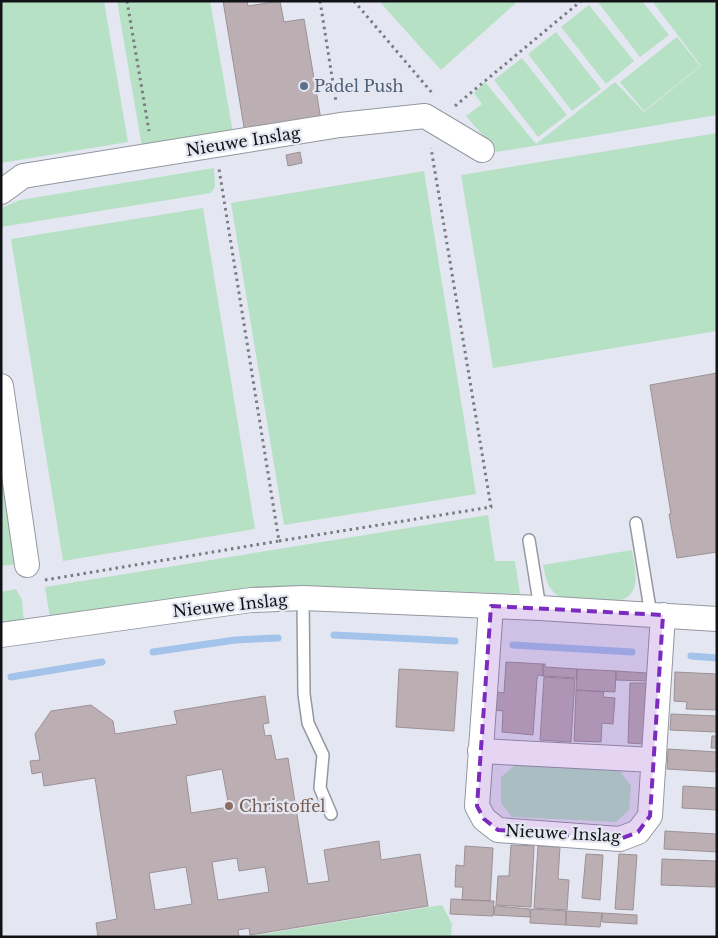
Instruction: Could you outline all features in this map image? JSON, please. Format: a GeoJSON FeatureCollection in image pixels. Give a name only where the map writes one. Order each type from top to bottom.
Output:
{"type":"FeatureCollection","features":[{"type":"Feature","properties":{"kind":"street","name":"Nieuwe Inslag"},"geometry":{"type":"LineString","coordinates":[[1,192],[23,176],[340,125],[431,106]]}},
{"type":"Feature","properties":{"kind":"street"},"geometry":{"type":"LineString","coordinates":[[431,106],[482,150]]}},
{"type":"Feature","properties":{"kind":"street"},"geometry":{"type":"LineString","coordinates":[[1,386],[33,573]]}},
{"type":"Feature","properties":{"kind":"street","name":"Nieuwe Inslag"},"geometry":{"type":"LineString","coordinates":[[1,635],[251,600],[303,598],[540,608],[717,619]]}},
{"type":"Feature","properties":{"kind":"street","name":"Nieuwe Inslag"},"geometry":{"type":"LineString","coordinates":[[491,606],[477,806],[484,819],[498,830],[620,839],[638,832],[650,816],[654,760],[657,615]]}},
{"type":"Feature","properties":{"kind":"street"},"geometry":{"type":"LineString","coordinates":[[480,751],[654,760]]}},
{"type":"Feature","properties":{"kind":"lane"},"geometry":{"type":"LineString","coordinates":[[636,523],[657,615]]}},
{"type":"Feature","properties":{"kind":"lane"},"geometry":{"type":"LineString","coordinates":[[529,540],[540,608]]}},
{"type":"Feature","properties":{"kind":"lane"},"geometry":{"type":"LineString","coordinates":[[303,598],[302,648],[304,694],[308,723],[323,755],[320,788],[331,814]]}},
{"type":"Feature","properties":{"kind":"path"},"geometry":{"type":"LineString","coordinates":[[127,1],[153,155]]}},
{"type":"Feature","properties":{"kind":"path"},"geometry":{"type":"LineString","coordinates":[[320,1],[340,125]]}},
{"type":"Feature","properties":{"kind":"path"},"geometry":{"type":"LineString","coordinates":[[33,573],[279,541],[490,507],[431,106],[354,1]]}},
{"type":"Feature","properties":{"kind":"path"},"geometry":{"type":"LineString","coordinates":[[448,111],[581,1]]}},
{"type":"Feature","properties":{"kind":"path"},"geometry":{"type":"LineString","coordinates":[[215,145],[279,541]]}},
{"type":"Feature","properties":{"kind":"highlighted area"},"geometry":{"type":"Polygon","coordinates":[[[491,606],[663,615],[650,816],[638,832],[620,839],[498,830],[484,819],[477,806],[491,606]]]}},
{"type":"Feature","properties":{"kind":"green space"},"geometry":{"type":"Polygon","coordinates":[[[1,1],[104,1],[128,142],[1,163],[1,1]]]}},
{"type":"Feature","properties":{"kind":"green space"},"geometry":{"type":"Polygon","coordinates":[[[117,1],[210,1],[233,133],[142,147],[117,1]]]}},
{"type":"Feature","properties":{"kind":"green space"},"geometry":{"type":"Polygon","coordinates":[[[379,1],[518,1],[441,70],[379,1]]]}},
{"type":"Feature","properties":{"kind":"green space"},"geometry":{"type":"Polygon","coordinates":[[[597,1],[642,1],[669,35],[640,57],[597,1]]]}},
{"type":"Feature","properties":{"kind":"green space"},"geometry":{"type":"Polygon","coordinates":[[[652,1],[717,1],[717,115],[497,152],[466,116],[482,104],[474,93],[485,82],[536,144],[615,82],[644,112],[701,66],[652,1]]]}},
{"type":"Feature","properties":{"kind":"green space"},"geometry":{"type":"Polygon","coordinates":[[[589,5],[634,61],[606,84],[561,27],[589,5]]]}},
{"type":"Feature","properties":{"kind":"green space"},"geometry":{"type":"Polygon","coordinates":[[[556,32],[601,89],[572,111],[528,54],[556,32]]]}},
{"type":"Feature","properties":{"kind":"green space"},"geometry":{"type":"Polygon","coordinates":[[[677,37],[700,66],[644,111],[620,82],[677,37]]]}},
{"type":"Feature","properties":{"kind":"green space"},"geometry":{"type":"Polygon","coordinates":[[[522,58],[567,115],[538,137],[494,80],[522,58]]]}},
{"type":"Feature","properties":{"kind":"green space"},"geometry":{"type":"Polygon","coordinates":[[[717,133],[717,331],[493,368],[461,175],[717,133]]]}},
{"type":"Feature","properties":{"kind":"green space"},"geometry":{"type":"Polygon","coordinates":[[[214,168],[215,187],[211,193],[1,227],[1,208],[20,200],[214,168]]]}},
{"type":"Feature","properties":{"kind":"green space"},"geometry":{"type":"Polygon","coordinates":[[[424,171],[476,494],[284,525],[231,203],[424,171]]]}},
{"type":"Feature","properties":{"kind":"green space"},"geometry":{"type":"Polygon","coordinates":[[[203,208],[255,529],[63,561],[11,239],[203,208]]]}},
{"type":"Feature","properties":{"kind":"green space"},"geometry":{"type":"Polygon","coordinates":[[[1,438],[20,564],[1,566],[1,438]]]}},
{"type":"Feature","properties":{"kind":"green space"},"geometry":{"type":"Polygon","coordinates":[[[488,515],[495,561],[515,561],[520,594],[362,588],[295,590],[50,619],[45,587],[488,515]]]}},
{"type":"Feature","properties":{"kind":"green space"},"geometry":{"type":"Polygon","coordinates":[[[632,550],[636,580],[631,593],[626,598],[618,601],[563,598],[551,589],[543,565],[632,550]]]}},
{"type":"Feature","properties":{"kind":"green space"},"geometry":{"type":"Polygon","coordinates":[[[16,589],[22,600],[24,623],[1,626],[1,592],[16,589]]]}},
{"type":"Feature","properties":{"kind":"green space"},"geometry":{"type":"Polygon","coordinates":[[[515,765],[620,771],[631,786],[629,810],[616,822],[512,817],[501,803],[501,777],[515,765]]]}},
{"type":"Feature","properties":{"kind":"green space"},"geometry":{"type":"Polygon","coordinates":[[[442,905],[452,924],[451,937],[244,937],[442,905]]]}},
{"type":"Feature","properties":{"kind":"building"},"geometry":{"type":"Polygon","coordinates":[[[223,1],[247,1],[248,6],[280,1],[284,22],[304,19],[321,120],[245,133],[223,1]]]}},
{"type":"Feature","properties":{"kind":"building"},"geometry":{"type":"Polygon","coordinates":[[[300,152],[302,163],[288,166],[286,155],[300,152]]]}},
{"type":"Feature","properties":{"kind":"building"},"geometry":{"type":"Polygon","coordinates":[[[717,373],[717,552],[677,558],[650,385],[717,373]]]}},
{"type":"Feature","properties":{"kind":"building"},"geometry":{"type":"Polygon","coordinates":[[[506,662],[543,664],[543,676],[538,675],[537,679],[533,735],[502,732],[503,711],[495,710],[497,692],[504,693],[506,662]]]}},
{"type":"Feature","properties":{"kind":"building"},"geometry":{"type":"Polygon","coordinates":[[[543,664],[545,664],[545,667],[577,669],[577,678],[543,676],[543,664]]]}},
{"type":"Feature","properties":{"kind":"building"},"geometry":{"type":"Polygon","coordinates":[[[399,669],[458,672],[454,731],[396,727],[399,669]]]}},
{"type":"Feature","properties":{"kind":"building"},"geometry":{"type":"Polygon","coordinates":[[[577,669],[616,671],[615,692],[576,690],[577,669]]]}},
{"type":"Feature","properties":{"kind":"building"},"geometry":{"type":"Polygon","coordinates":[[[616,671],[647,673],[647,681],[616,680],[616,671]]]}},
{"type":"Feature","properties":{"kind":"building"},"geometry":{"type":"Polygon","coordinates":[[[675,672],[717,674],[716,710],[686,709],[687,702],[674,701],[675,672]]]}},
{"type":"Feature","properties":{"kind":"building"},"geometry":{"type":"Polygon","coordinates":[[[544,677],[575,679],[571,742],[540,740],[544,677]]]}},
{"type":"Feature","properties":{"kind":"building"},"geometry":{"type":"Polygon","coordinates":[[[630,683],[646,683],[644,744],[628,743],[630,683]]]}},
{"type":"Feature","properties":{"kind":"building"},"geometry":{"type":"Polygon","coordinates":[[[576,690],[604,692],[603,697],[615,698],[613,724],[602,723],[601,742],[574,741],[576,690]]]}},
{"type":"Feature","properties":{"kind":"building"},"geometry":{"type":"Polygon","coordinates":[[[265,696],[269,723],[263,724],[265,736],[271,735],[276,760],[288,758],[308,884],[329,881],[324,850],[379,841],[381,860],[420,854],[428,906],[250,935],[249,928],[238,930],[239,937],[98,937],[96,923],[117,919],[95,778],[44,786],[42,772],[32,774],[30,761],[40,760],[35,734],[51,711],[91,705],[113,721],[115,734],[177,724],[174,711],[265,696]],[[222,769],[186,776],[191,813],[229,807],[222,769]],[[237,858],[212,862],[218,900],[269,892],[265,867],[239,871],[237,858]],[[186,867],[149,873],[155,910],[192,904],[186,867]]]}},
{"type":"Feature","properties":{"kind":"building"},"geometry":{"type":"Polygon","coordinates":[[[671,714],[717,716],[717,732],[670,730],[671,714]]]}},
{"type":"Feature","properties":{"kind":"building"},"geometry":{"type":"Polygon","coordinates":[[[712,736],[717,736],[717,748],[711,748],[712,736]]]}},
{"type":"Feature","properties":{"kind":"building"},"geometry":{"type":"Polygon","coordinates":[[[668,749],[717,752],[717,772],[667,769],[668,749]]]}},
{"type":"Feature","properties":{"kind":"building"},"geometry":{"type":"Polygon","coordinates":[[[683,786],[717,788],[717,810],[682,808],[683,786]]]}},
{"type":"Feature","properties":{"kind":"building"},"geometry":{"type":"Polygon","coordinates":[[[665,831],[717,834],[717,852],[664,849],[665,831]]]}},
{"type":"Feature","properties":{"kind":"building"},"geometry":{"type":"Polygon","coordinates":[[[511,845],[534,846],[531,907],[496,905],[498,876],[509,876],[511,845]]]}},
{"type":"Feature","properties":{"kind":"building"},"geometry":{"type":"Polygon","coordinates":[[[465,846],[493,848],[490,901],[462,900],[463,887],[455,887],[456,865],[464,866],[465,846]]]}},
{"type":"Feature","properties":{"kind":"building"},"geometry":{"type":"Polygon","coordinates":[[[538,846],[560,847],[558,879],[569,880],[567,910],[534,908],[538,846]]]}},
{"type":"Feature","properties":{"kind":"building"},"geometry":{"type":"Polygon","coordinates":[[[586,854],[603,855],[600,900],[582,898],[586,854]]]}},
{"type":"Feature","properties":{"kind":"building"},"geometry":{"type":"Polygon","coordinates":[[[619,854],[637,855],[633,910],[615,909],[619,854]]]}},
{"type":"Feature","properties":{"kind":"building"},"geometry":{"type":"Polygon","coordinates":[[[662,859],[716,861],[715,887],[661,885],[662,859]]]}},
{"type":"Feature","properties":{"kind":"building"},"geometry":{"type":"Polygon","coordinates":[[[451,899],[494,901],[493,916],[450,914],[451,899]]]}},
{"type":"Feature","properties":{"kind":"building"},"geometry":{"type":"Polygon","coordinates":[[[495,906],[530,909],[530,917],[494,915],[495,906]]]}},
{"type":"Feature","properties":{"kind":"building"},"geometry":{"type":"Polygon","coordinates":[[[531,909],[566,911],[566,925],[530,923],[531,909]]]}},
{"type":"Feature","properties":{"kind":"building"},"geometry":{"type":"Polygon","coordinates":[[[566,911],[602,913],[600,927],[566,925],[566,911]]]}},
{"type":"Feature","properties":{"kind":"building"},"geometry":{"type":"Polygon","coordinates":[[[602,913],[637,915],[637,924],[602,922],[602,913]]]}},
{"type":"Feature","properties":{"kind":"waterway"},"geometry":{"type":"LineString","coordinates":[[334,635],[455,641]]}},
{"type":"Feature","properties":{"kind":"waterway"},"geometry":{"type":"LineString","coordinates":[[153,652],[235,640],[278,638]]}},
{"type":"Feature","properties":{"kind":"waterway"},"geometry":{"type":"LineString","coordinates":[[513,645],[632,652]]}},
{"type":"Feature","properties":{"kind":"waterway"},"geometry":{"type":"LineString","coordinates":[[691,656],[717,658]]}},
{"type":"Feature","properties":{"kind":"waterway"},"geometry":{"type":"LineString","coordinates":[[11,677],[102,662]]}},
{"type":"Feature","properties":{"kind":"place","name":"Padel Push"},"geometry":{"type":"Point","coordinates":[304,86]}},
{"type":"Feature","properties":{"kind":"place","name":"Christoffel"},"geometry":{"type":"Point","coordinates":[229,806]}}]}
